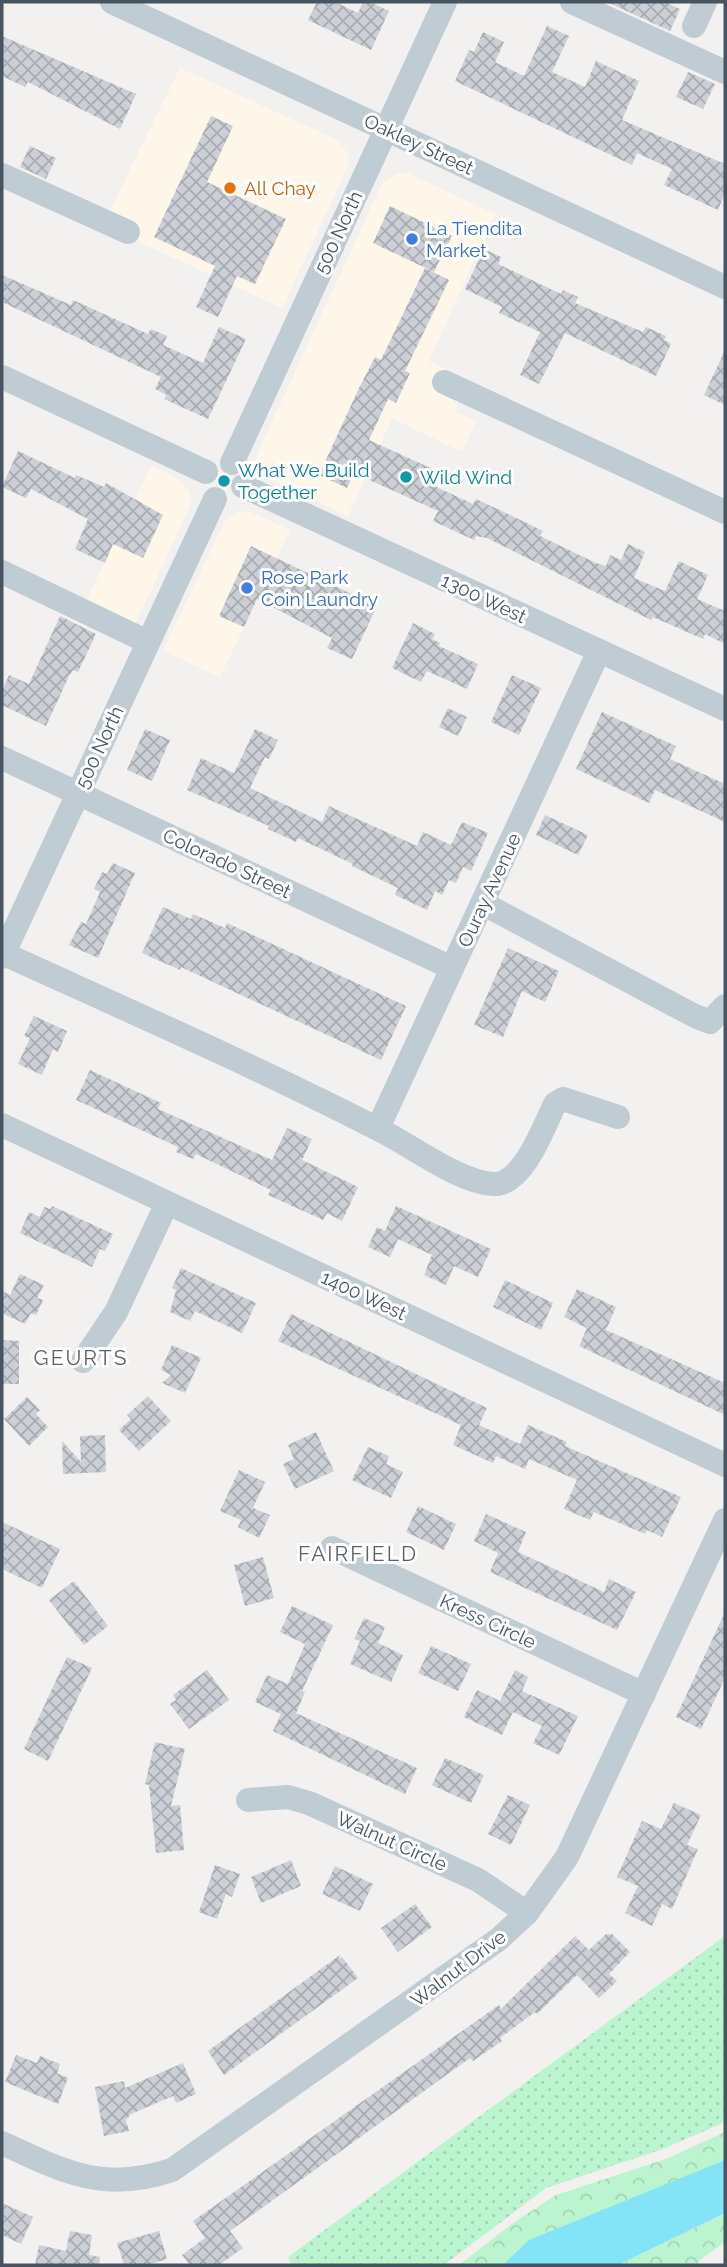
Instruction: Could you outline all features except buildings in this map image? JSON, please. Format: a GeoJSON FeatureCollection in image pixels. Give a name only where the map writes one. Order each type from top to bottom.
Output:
{"type":"FeatureCollection","features":[{"type":"Feature","properties":{"kind":"street","name":"Oakley Street"},"geometry":{"type":"LineString","coordinates":[[113,2],[725,287]]}},
{"type":"Feature","properties":{"kind":"street","name":"500 North"},"geometry":{"type":"LineString","coordinates":[[232,463],[445,2]]}},
{"type":"Feature","properties":{"kind":"street"},"geometry":{"type":"LineString","coordinates":[[572,2],[725,72]]}},
{"type":"Feature","properties":{"kind":"street"},"geometry":{"type":"LineString","coordinates":[[694,26],[705,2]]}},
{"type":"Feature","properties":{"kind":"street"},"geometry":{"type":"LineString","coordinates":[[2,175],[128,232]]}},
{"type":"Feature","properties":{"kind":"street"},"geometry":{"type":"LineString","coordinates":[[2,377],[206,472]]}},
{"type":"Feature","properties":{"kind":"street"},"geometry":{"type":"LineString","coordinates":[[444,382],[725,512]]}},
{"type":"Feature","properties":{"kind":"street"},"geometry":{"type":"LineString","coordinates":[[219,462],[232,463],[241,472],[243,486],[232,500],[215,499],[205,488],[206,472],[219,462]]}},
{"type":"Feature","properties":{"kind":"street","name":"1300 West"},"geometry":{"type":"LineString","coordinates":[[243,486],[725,709]]}},
{"type":"Feature","properties":{"kind":"street","name":"500 North"},"geometry":{"type":"LineString","coordinates":[[2,954],[215,499]]}},
{"type":"Feature","properties":{"kind":"street"},"geometry":{"type":"LineString","coordinates":[[2,572],[148,642]]}},
{"type":"Feature","properties":{"kind":"street","name":"Ouray Avenue"},"geometry":{"type":"LineString","coordinates":[[378,1128],[599,651]]}},
{"type":"Feature","properties":{"kind":"street","name":"Colorado Street"},"geometry":{"type":"LineString","coordinates":[[2,758],[453,968]]}},
{"type":"Feature","properties":{"kind":"street"},"geometry":{"type":"LineString","coordinates":[[482,903],[710,1022],[725,1006]]}},
{"type":"Feature","properties":{"kind":"street"},"geometry":{"type":"LineString","coordinates":[[2,954],[378,1128],[466,1176],[494,1184],[506,1180],[527,1161],[555,1104],[563,1099],[618,1117]]}},
{"type":"Feature","properties":{"kind":"street","name":"1400 West"},"geometry":{"type":"LineString","coordinates":[[2,1125],[725,1465]]}},
{"type":"Feature","properties":{"kind":"street"},"geometry":{"type":"LineString","coordinates":[[83,1361],[117,1312],[167,1203]]}},
{"type":"Feature","properties":{"kind":"street","name":"Walnut Drive"},"geometry":{"type":"LineString","coordinates":[[2,2143],[64,2171],[100,2181],[148,2178],[172,2170],[470,1961],[527,1913],[567,1857],[725,1520]]}},
{"type":"Feature","properties":{"kind":"street","name":"Kress Circle"},"geometry":{"type":"LineString","coordinates":[[332,1548],[644,1694]]}},
{"type":"Feature","properties":{"kind":"street","name":"Walnut Circle"},"geometry":{"type":"LineString","coordinates":[[248,1800],[288,1797],[309,1803],[478,1880],[527,1913]]}},
{"type":"Feature","properties":{"kind":"shaded area"},"geometry":{"type":"Polygon","coordinates":[[[180,68],[335,139],[347,152],[349,164],[282,308],[103,225],[180,68]]]}},
{"type":"Feature","properties":{"kind":"shaded area"},"geometry":{"type":"Polygon","coordinates":[[[399,173],[409,174],[495,214],[429,361],[469,381],[455,411],[476,422],[462,452],[392,418],[348,516],[269,478],[258,469],[255,459],[383,182],[399,173]]]}},
{"type":"Feature","properties":{"kind":"shaded area"},"geometry":{"type":"Polygon","coordinates":[[[151,466],[179,479],[190,492],[191,504],[131,633],[82,610],[151,466]]]}},
{"type":"Feature","properties":{"kind":"shaded area"},"geometry":{"type":"Polygon","coordinates":[[[241,511],[250,512],[290,530],[220,677],[163,651],[225,521],[241,511]]]}},
{"type":"Feature","properties":{"kind":"green space"},"geometry":{"type":"Polygon","coordinates":[[[725,1936],[725,2122],[663,2149],[546,2188],[444,2265],[292,2265],[288,2257],[725,1936]]]}},
{"type":"Feature","properties":{"kind":"green space"},"geometry":{"type":"Polygon","coordinates":[[[725,2132],[725,2160],[629,2201],[504,2265],[459,2265],[513,2223],[556,2195],[666,2159],[725,2132]]]}},
{"type":"Feature","properties":{"kind":"green space"},"geometry":{"type":"Polygon","coordinates":[[[725,2213],[725,2242],[700,2260],[698,2265],[618,2265],[725,2213]]]}},
{"type":"Feature","properties":{"kind":"water"},"geometry":{"type":"Polygon","coordinates":[[[725,2160],[725,2213],[618,2265],[503,2265],[529,2240],[725,2160]]]}},
{"type":"Feature","properties":{"kind":"place","name":"All Chay"},"geometry":{"type":"Point","coordinates":[230,188]}},
{"type":"Feature","properties":{"kind":"place","name":"La Tiendita Market"},"geometry":{"type":"Point","coordinates":[412,239]}},
{"type":"Feature","properties":{"kind":"place","name":"Wild Wind"},"geometry":{"type":"Point","coordinates":[406,477]}},
{"type":"Feature","properties":{"kind":"place","name":"What We Build Together"},"geometry":{"type":"Point","coordinates":[224,481]}},
{"type":"Feature","properties":{"kind":"place","name":"Rose Park Coin Laundry"},"geometry":{"type":"Point","coordinates":[247,588]}},
{"type":"Feature","properties":{"kind":"district","name":"GEURTS"},"geometry":{"type":"Point","coordinates":[81,1357]}},
{"type":"Feature","properties":{"kind":"district","name":"FAIRFIELD"},"geometry":{"type":"Point","coordinates":[358,1553]}}]}
